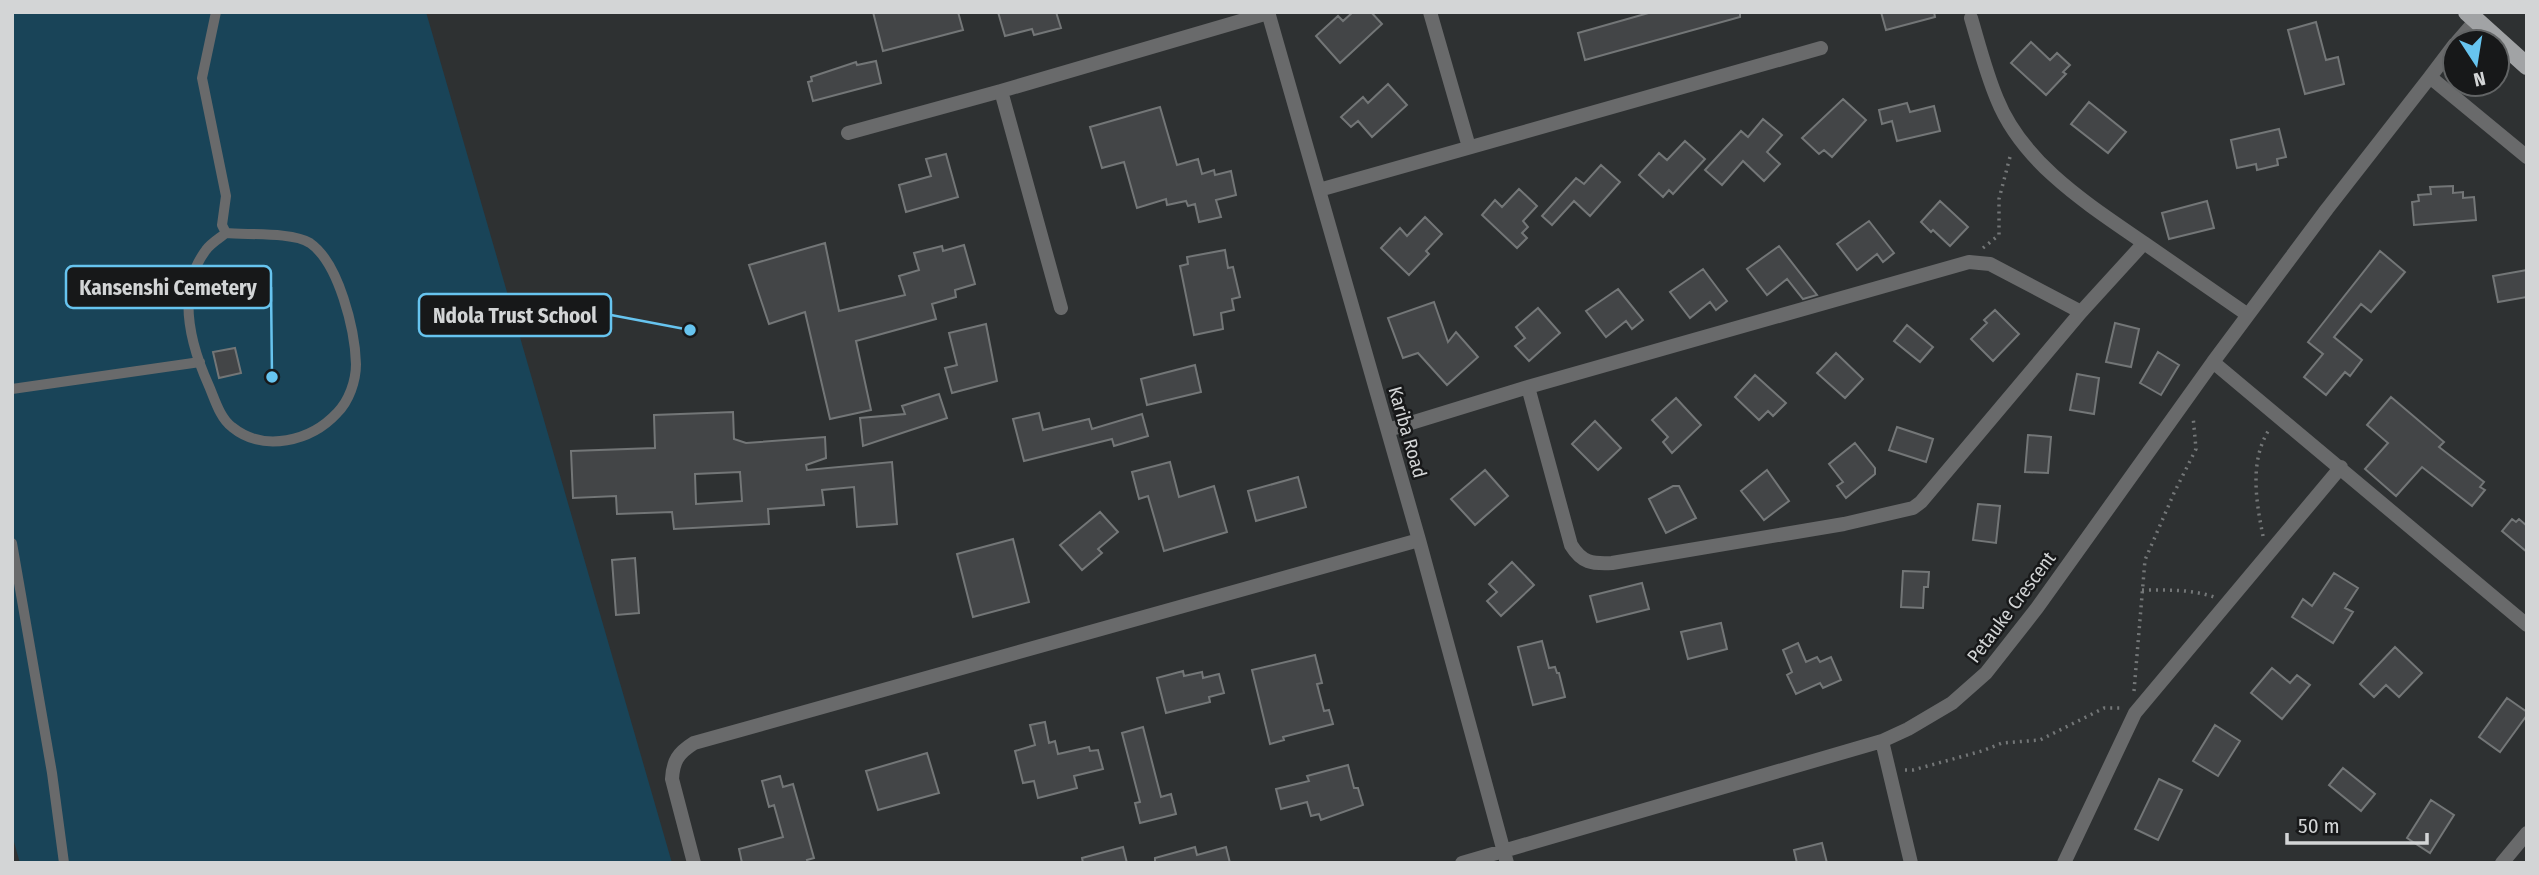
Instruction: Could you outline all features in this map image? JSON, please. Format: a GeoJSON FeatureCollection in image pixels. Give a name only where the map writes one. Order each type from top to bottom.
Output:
{"type":"FeatureCollection","features":[{"type":"Feature","properties":{"kind":"main road"},"geometry":{"type":"LineString","coordinates":[[2471,16],[2527,66]]}},
{"type":"Feature","properties":{"kind":"street"},"geometry":{"type":"LineString","coordinates":[[1430,12],[1469,147]]}},
{"type":"Feature","properties":{"kind":"street"},"geometry":{"type":"LineString","coordinates":[[848,133],[1001,92],[1268,13]]}},
{"type":"Feature","properties":{"kind":"street","name":"Kariba Road"},"geometry":{"type":"LineString","coordinates":[[1268,13],[1388,429],[1506,857]]}},
{"type":"Feature","properties":{"kind":"street"},"geometry":{"type":"LineString","coordinates":[[1971,18],[1997,100],[2026,148],[2064,184],[2248,315]]}},
{"type":"Feature","properties":{"kind":"street"},"geometry":{"type":"LineString","coordinates":[[1319,191],[1821,48]]}},
{"type":"Feature","properties":{"kind":"street","name":"Petauke Crescent"},"geometry":{"type":"LineString","coordinates":[[1462,863],[1506,857],[1882,741],[1952,703],[1986,673],[2037,608],[2213,362],[2441,63]]}},
{"type":"Feature","properties":{"kind":"street"},"geometry":{"type":"LineString","coordinates":[[2430,77],[2527,157]]}},
{"type":"Feature","properties":{"kind":"street"},"geometry":{"type":"LineString","coordinates":[[1001,92],[1061,308]]}},
{"type":"Feature","properties":{"kind":"street"},"geometry":{"type":"LineString","coordinates":[[1528,387],[1572,545],[1577,555],[1587,562],[1612,563],[1843,524],[1913,508],[1922,502],[2081,312],[2144,243]]}},
{"type":"Feature","properties":{"kind":"street"},"geometry":{"type":"LineString","coordinates":[[1388,429],[1957,264],[1980,261],[1990,264],[2081,312]]}},
{"type":"Feature","properties":{"kind":"street"},"geometry":{"type":"LineString","coordinates":[[2213,362],[2527,625]]}},
{"type":"Feature","properties":{"kind":"street"},"geometry":{"type":"LineString","coordinates":[[2064,863],[2139,709],[2341,467]]}},
{"type":"Feature","properties":{"kind":"street"},"geometry":{"type":"LineString","coordinates":[[694,863],[672,779],[677,756],[694,743],[1419,540]]}},
{"type":"Feature","properties":{"kind":"street"},"geometry":{"type":"LineString","coordinates":[[1882,741],[1912,863]]}},
{"type":"Feature","properties":{"kind":"street"},"geometry":{"type":"LineString","coordinates":[[2502,863],[2527,833]]}},
{"type":"Feature","properties":{"kind":"lane"},"geometry":{"type":"LineString","coordinates":[[216,12],[202,78],[226,196],[222,225],[226,233]]}},
{"type":"Feature","properties":{"kind":"lane"},"geometry":{"type":"LineString","coordinates":[[226,233],[307,241],[322,253],[341,293],[353,337],[356,366],[351,391],[339,412],[300,438],[275,442],[257,440],[232,427],[220,412],[200,362],[187,310],[193,274],[207,248],[226,233]]}},
{"type":"Feature","properties":{"kind":"lane"},"geometry":{"type":"LineString","coordinates":[[12,389],[200,362]]}},
{"type":"Feature","properties":{"kind":"lane"},"geometry":{"type":"LineString","coordinates":[[12,543],[64,863]]}},
{"type":"Feature","properties":{"kind":"path"},"geometry":{"type":"LineString","coordinates":[[1980,261],[1983,248],[1999,235],[1999,199],[2014,131]]}},
{"type":"Feature","properties":{"kind":"path"},"geometry":{"type":"LineString","coordinates":[[1890,769],[1913,770],[2002,743],[2040,740],[2104,708],[2139,709],[2134,690],[2145,560],[2196,449],[2193,416],[2196,408]]}},
{"type":"Feature","properties":{"kind":"path"},"geometry":{"type":"LineString","coordinates":[[2269,556],[2263,538],[2255,488],[2259,453],[2264,437],[2278,415]]}},
{"type":"Feature","properties":{"kind":"path"},"geometry":{"type":"LineString","coordinates":[[2142,590],[2203,593],[2229,602]]}},
{"type":"Feature","properties":{"kind":"shaded area"},"geometry":{"type":"Polygon","coordinates":[[[12,12],[426,12],[672,863],[20,863],[12,835],[12,12]]]}},
{"type":"Feature","properties":{"kind":"building"},"geometry":{"type":"Polygon","coordinates":[[[873,12],[958,12],[963,30],[883,51],[873,12]]]}},
{"type":"Feature","properties":{"kind":"building"},"geometry":{"type":"Polygon","coordinates":[[[998,12],[1056,12],[1061,28],[1034,35],[1032,29],[1005,36],[998,12]]]}},
{"type":"Feature","properties":{"kind":"building"},"geometry":{"type":"Polygon","coordinates":[[[1353,12],[1371,12],[1382,24],[1340,63],[1316,36],[1338,16],[1343,21],[1353,12]]]}},
{"type":"Feature","properties":{"kind":"building"},"geometry":{"type":"Polygon","coordinates":[[[1652,12],[1740,12],[1740,17],[1585,60],[1578,33],[1652,12]]]}},
{"type":"Feature","properties":{"kind":"building"},"geometry":{"type":"Polygon","coordinates":[[[1881,12],[1934,12],[1935,17],[1886,30],[1881,12]]]}},
{"type":"Feature","properties":{"kind":"building"},"geometry":{"type":"Polygon","coordinates":[[[2316,22],[2326,60],[2338,57],[2344,84],[2305,94],[2288,30],[2316,22]]]}},
{"type":"Feature","properties":{"kind":"building"},"geometry":{"type":"Polygon","coordinates":[[[2031,42],[2050,60],[2057,53],[2070,65],[2063,72],[2066,74],[2046,95],[2011,63],[2031,42]]]}},
{"type":"Feature","properties":{"kind":"building"},"geometry":{"type":"Polygon","coordinates":[[[876,61],[881,83],[813,101],[808,82],[812,81],[811,77],[856,62],[857,65],[876,61]]]}},
{"type":"Feature","properties":{"kind":"building"},"geometry":{"type":"Polygon","coordinates":[[[1388,84],[1407,105],[1372,137],[1358,121],[1351,127],[1341,117],[1363,97],[1368,103],[1388,84]]]}},
{"type":"Feature","properties":{"kind":"building"},"geometry":{"type":"Polygon","coordinates":[[[1843,99],[1866,120],[1832,157],[1824,150],[1819,154],[1802,138],[1843,99]]]}},
{"type":"Feature","properties":{"kind":"building"},"geometry":{"type":"Polygon","coordinates":[[[2089,102],[2126,132],[2108,153],[2071,124],[2089,102]]]}},
{"type":"Feature","properties":{"kind":"building"},"geometry":{"type":"Polygon","coordinates":[[[1907,103],[1910,112],[1934,106],[1940,131],[1897,141],[1892,121],[1882,124],[1879,110],[1907,103]]]}},
{"type":"Feature","properties":{"kind":"building"},"geometry":{"type":"Polygon","coordinates":[[[1160,107],[1177,165],[1198,159],[1202,174],[1214,170],[1215,175],[1231,171],[1236,195],[1216,200],[1221,217],[1199,222],[1195,204],[1188,206],[1186,201],[1167,205],[1166,199],[1137,208],[1124,162],[1102,168],[1090,127],[1160,107]]]}},
{"type":"Feature","properties":{"kind":"building"},"geometry":{"type":"Polygon","coordinates":[[[1763,119],[1782,135],[1767,152],[1780,164],[1764,181],[1743,161],[1722,185],[1705,170],[1741,131],[1748,137],[1763,119]]]}},
{"type":"Feature","properties":{"kind":"building"},"geometry":{"type":"Polygon","coordinates":[[[2279,129],[2286,157],[2277,159],[2278,165],[2257,170],[2256,164],[2237,168],[2231,140],[2279,129]]]}},
{"type":"Feature","properties":{"kind":"building"},"geometry":{"type":"Polygon","coordinates":[[[1685,141],[1705,159],[1673,194],[1669,190],[1663,197],[1639,175],[1659,153],[1667,160],[1685,141]]]}},
{"type":"Feature","properties":{"kind":"building"},"geometry":{"type":"Polygon","coordinates":[[[946,154],[958,197],[906,212],[899,185],[931,176],[926,159],[946,154]]]}},
{"type":"Feature","properties":{"kind":"building"},"geometry":{"type":"Polygon","coordinates":[[[1601,165],[1620,182],[1590,216],[1574,201],[1552,225],[1542,216],[1576,178],[1584,184],[1601,165]]]}},
{"type":"Feature","properties":{"kind":"building"},"geometry":{"type":"Polygon","coordinates":[[[2453,186],[2453,193],[2463,192],[2463,198],[2474,197],[2476,220],[2414,225],[2412,202],[2419,201],[2418,195],[2431,194],[2430,187],[2453,186]]]}},
{"type":"Feature","properties":{"kind":"building"},"geometry":{"type":"Polygon","coordinates":[[[1519,189],[1537,206],[1523,221],[1528,227],[1522,233],[1527,238],[1517,248],[1482,215],[1495,200],[1502,207],[1519,189]]]}},
{"type":"Feature","properties":{"kind":"building"},"geometry":{"type":"Polygon","coordinates":[[[1940,201],[1968,227],[1950,246],[1921,222],[1940,201]]]}},
{"type":"Feature","properties":{"kind":"building"},"geometry":{"type":"Polygon","coordinates":[[[2207,201],[2214,228],[2169,239],[2162,213],[2207,201]]]}},
{"type":"Feature","properties":{"kind":"building"},"geometry":{"type":"Polygon","coordinates":[[[1425,217],[1442,234],[1426,251],[1429,254],[1409,275],[1381,248],[1400,228],[1407,236],[1425,217]]]}},
{"type":"Feature","properties":{"kind":"building"},"geometry":{"type":"Polygon","coordinates":[[[1869,221],[1894,253],[1883,262],[1877,254],[1857,270],[1837,244],[1869,221]]]}},
{"type":"Feature","properties":{"kind":"building"},"geometry":{"type":"Polygon","coordinates":[[[825,243],[839,311],[905,295],[899,276],[919,270],[914,253],[942,246],[943,251],[964,245],[975,284],[955,290],[956,297],[932,304],[936,319],[856,341],[871,410],[830,419],[805,312],[769,324],[749,265],[825,243]]]}},
{"type":"Feature","properties":{"kind":"building"},"geometry":{"type":"Polygon","coordinates":[[[1779,246],[1817,295],[1803,299],[1787,279],[1767,295],[1747,269],[1779,246]]]}},
{"type":"Feature","properties":{"kind":"building"},"geometry":{"type":"Polygon","coordinates":[[[1225,250],[1228,268],[1233,267],[1240,297],[1232,299],[1234,310],[1221,313],[1223,329],[1194,335],[1180,266],[1188,264],[1187,257],[1225,250]]]}},
{"type":"Feature","properties":{"kind":"building"},"geometry":{"type":"Polygon","coordinates":[[[2380,251],[2405,272],[2371,312],[2361,304],[2334,337],[2362,360],[2350,376],[2345,372],[2326,395],[2304,377],[2323,354],[2308,342],[2380,251]]]}},
{"type":"Feature","properties":{"kind":"building"},"geometry":{"type":"Polygon","coordinates":[[[1703,269],[1727,301],[1716,310],[1710,302],[1690,318],[1670,292],[1703,269]]]}},
{"type":"Feature","properties":{"kind":"building"},"geometry":{"type":"Polygon","coordinates":[[[2527,270],[2527,297],[2498,302],[2493,276],[2527,270]]]}},
{"type":"Feature","properties":{"kind":"building"},"geometry":{"type":"Polygon","coordinates":[[[1618,289],[1643,320],[1632,329],[1626,321],[1606,337],[1586,311],[1618,289]]]}},
{"type":"Feature","properties":{"kind":"building"},"geometry":{"type":"Polygon","coordinates":[[[1434,302],[1448,342],[1456,332],[1478,357],[1447,385],[1418,353],[1403,358],[1388,318],[1434,302]]]}},
{"type":"Feature","properties":{"kind":"building"},"geometry":{"type":"Polygon","coordinates":[[[1538,308],[1560,333],[1529,361],[1515,346],[1525,338],[1516,327],[1538,308]]]}},
{"type":"Feature","properties":{"kind":"building"},"geometry":{"type":"Polygon","coordinates":[[[1995,310],[2019,334],[1993,361],[1971,339],[1987,323],[1984,320],[1995,310]]]}},
{"type":"Feature","properties":{"kind":"building"},"geometry":{"type":"Polygon","coordinates":[[[2115,323],[2139,329],[2131,367],[2106,362],[2115,323]]]}},
{"type":"Feature","properties":{"kind":"building"},"geometry":{"type":"Polygon","coordinates":[[[986,324],[997,381],[952,393],[945,368],[957,365],[949,333],[986,324]]]}},
{"type":"Feature","properties":{"kind":"building"},"geometry":{"type":"Polygon","coordinates":[[[1907,325],[1933,347],[1920,362],[1894,341],[1907,325]]]}},
{"type":"Feature","properties":{"kind":"building"},"geometry":{"type":"Polygon","coordinates":[[[235,348],[241,373],[219,378],[213,352],[235,348]]]}},
{"type":"Feature","properties":{"kind":"building"},"geometry":{"type":"Polygon","coordinates":[[[2158,352],[2179,365],[2161,395],[2140,383],[2158,352]]]}},
{"type":"Feature","properties":{"kind":"building"},"geometry":{"type":"Polygon","coordinates":[[[1836,353],[1863,379],[1845,398],[1817,373],[1836,353]]]}},
{"type":"Feature","properties":{"kind":"building"},"geometry":{"type":"Polygon","coordinates":[[[1195,365],[1201,392],[1147,405],[1141,379],[1195,365]]]}},
{"type":"Feature","properties":{"kind":"building"},"geometry":{"type":"Polygon","coordinates":[[[2077,374],[2099,378],[2094,414],[2070,410],[2077,374]]]}},
{"type":"Feature","properties":{"kind":"building"},"geometry":{"type":"Polygon","coordinates":[[[1755,375],[1786,403],[1773,416],[1768,411],[1759,420],[1735,397],[1755,375]]]}},
{"type":"Feature","properties":{"kind":"building"},"geometry":{"type":"Polygon","coordinates":[[[939,394],[947,418],[863,446],[860,418],[905,414],[902,406],[939,394]]]}},
{"type":"Feature","properties":{"kind":"building"},"geometry":{"type":"Polygon","coordinates":[[[2391,397],[2444,442],[2439,447],[2484,482],[2480,487],[2485,490],[2472,506],[2422,467],[2396,496],[2365,469],[2388,443],[2367,425],[2391,397]]]}},
{"type":"Feature","properties":{"kind":"building"},"geometry":{"type":"Polygon","coordinates":[[[1676,398],[1701,425],[1672,453],[1663,442],[1668,437],[1652,420],[1676,398]]]}},
{"type":"Feature","properties":{"kind":"building"},"geometry":{"type":"Polygon","coordinates":[[[733,412],[734,439],[746,443],[825,437],[826,458],[806,465],[807,470],[892,462],[897,524],[857,527],[854,487],[822,490],[824,505],[768,509],[769,524],[674,529],[672,512],[617,514],[616,496],[573,498],[571,451],[655,448],[654,415],[733,412]],[[740,472],[695,474],[696,504],[742,501],[740,472]]]}},
{"type":"Feature","properties":{"kind":"building"},"geometry":{"type":"Polygon","coordinates":[[[1039,413],[1043,430],[1089,419],[1092,429],[1142,414],[1148,436],[1114,446],[1112,439],[1024,461],[1013,419],[1039,413]]]}},
{"type":"Feature","properties":{"kind":"building"},"geometry":{"type":"Polygon","coordinates":[[[1595,421],[1621,448],[1598,470],[1572,444],[1595,421]]]}},
{"type":"Feature","properties":{"kind":"building"},"geometry":{"type":"Polygon","coordinates":[[[1897,427],[1933,439],[1926,462],[1889,450],[1897,427]]]}},
{"type":"Feature","properties":{"kind":"building"},"geometry":{"type":"Polygon","coordinates":[[[2028,435],[2051,437],[2048,473],[2025,472],[2028,435]]]}},
{"type":"Feature","properties":{"kind":"building"},"geometry":{"type":"Polygon","coordinates":[[[1855,443],[1875,468],[1875,474],[1846,498],[1837,486],[1843,482],[1829,464],[1855,443]]]}},
{"type":"Feature","properties":{"kind":"building"},"geometry":{"type":"Polygon","coordinates":[[[1170,462],[1179,497],[1214,486],[1227,532],[1164,551],[1148,496],[1139,499],[1132,472],[1170,462]]]}},
{"type":"Feature","properties":{"kind":"building"},"geometry":{"type":"Polygon","coordinates":[[[1485,470],[1508,496],[1475,525],[1451,499],[1485,470]]]}},
{"type":"Feature","properties":{"kind":"building"},"geometry":{"type":"Polygon","coordinates":[[[1767,470],[1789,501],[1764,520],[1741,491],[1767,470]]]}},
{"type":"Feature","properties":{"kind":"building"},"geometry":{"type":"Polygon","coordinates":[[[1298,477],[1306,507],[1256,521],[1248,491],[1298,477]]]}},
{"type":"Feature","properties":{"kind":"building"},"geometry":{"type":"Polygon","coordinates":[[[1673,486],[1679,486],[1696,518],[1666,533],[1649,499],[1673,486]]]}},
{"type":"Feature","properties":{"kind":"building"},"geometry":{"type":"Polygon","coordinates":[[[1978,504],[2000,506],[1996,543],[1973,540],[1978,504]]]}},
{"type":"Feature","properties":{"kind":"building"},"geometry":{"type":"Polygon","coordinates":[[[1100,512],[1118,532],[1098,549],[1102,553],[1082,570],[1060,545],[1100,512]]]}},
{"type":"Feature","properties":{"kind":"building"},"geometry":{"type":"Polygon","coordinates":[[[2512,519],[2516,522],[2519,519],[2527,526],[2527,552],[2502,531],[2512,519]]]}},
{"type":"Feature","properties":{"kind":"building"},"geometry":{"type":"Polygon","coordinates":[[[1013,539],[1029,602],[973,617],[957,554],[1013,539]]]}},
{"type":"Feature","properties":{"kind":"building"},"geometry":{"type":"Polygon","coordinates":[[[635,558],[639,613],[616,615],[612,560],[635,558]]]}},
{"type":"Feature","properties":{"kind":"building"},"geometry":{"type":"Polygon","coordinates":[[[1512,562],[1534,585],[1501,616],[1487,601],[1497,592],[1489,584],[1512,562]]]}},
{"type":"Feature","properties":{"kind":"building"},"geometry":{"type":"Polygon","coordinates":[[[1903,571],[1929,572],[1928,587],[1924,587],[1923,608],[1901,607],[1903,571]]]}},
{"type":"Feature","properties":{"kind":"building"},"geometry":{"type":"Polygon","coordinates":[[[2334,573],[2358,588],[2345,608],[2353,612],[2333,643],[2292,617],[2303,599],[2312,606],[2334,573]]]}},
{"type":"Feature","properties":{"kind":"building"},"geometry":{"type":"Polygon","coordinates":[[[1642,583],[1649,609],[1597,622],[1590,596],[1642,583]]]}},
{"type":"Feature","properties":{"kind":"building"},"geometry":{"type":"Polygon","coordinates":[[[1721,623],[1727,649],[1688,659],[1681,632],[1721,623]]]}},
{"type":"Feature","properties":{"kind":"building"},"geometry":{"type":"Polygon","coordinates":[[[1542,641],[1549,668],[1555,667],[1559,673],[1565,697],[1533,705],[1518,647],[1542,641]]]}},
{"type":"Feature","properties":{"kind":"building"},"geometry":{"type":"Polygon","coordinates":[[[1798,643],[1806,662],[1817,657],[1820,662],[1831,657],[1841,680],[1823,688],[1820,683],[1796,694],[1787,675],[1792,672],[1783,650],[1798,643]]]}},
{"type":"Feature","properties":{"kind":"building"},"geometry":{"type":"Polygon","coordinates":[[[2395,647],[2422,673],[2399,697],[2386,685],[2374,697],[2360,684],[2395,647]]]}},
{"type":"Feature","properties":{"kind":"building"},"geometry":{"type":"Polygon","coordinates":[[[1315,655],[1322,683],[1317,684],[1324,711],[1329,710],[1333,724],[1283,737],[1284,740],[1270,744],[1252,670],[1315,655]]]}},
{"type":"Feature","properties":{"kind":"building"},"geometry":{"type":"Polygon","coordinates":[[[2272,668],[2290,683],[2297,675],[2310,685],[2282,719],[2251,693],[2272,668]]]}},
{"type":"Feature","properties":{"kind":"building"},"geometry":{"type":"Polygon","coordinates":[[[1183,671],[1184,676],[1202,672],[1203,678],[1219,674],[1224,693],[1209,697],[1210,702],[1166,713],[1157,678],[1183,671]]]}},
{"type":"Feature","properties":{"kind":"building"},"geometry":{"type":"Polygon","coordinates":[[[2507,698],[2527,712],[2527,715],[2500,752],[2479,737],[2507,698]]]}},
{"type":"Feature","properties":{"kind":"building"},"geometry":{"type":"Polygon","coordinates":[[[1045,722],[1049,743],[1055,741],[1058,754],[1089,747],[1090,751],[1098,750],[1103,769],[1074,776],[1077,788],[1038,798],[1034,781],[1023,783],[1015,751],[1035,745],[1030,725],[1045,722]]]}},
{"type":"Feature","properties":{"kind":"building"},"geometry":{"type":"Polygon","coordinates":[[[2215,725],[2240,741],[2218,776],[2193,761],[2215,725]]]}},
{"type":"Feature","properties":{"kind":"building"},"geometry":{"type":"Polygon","coordinates":[[[1143,727],[1161,797],[1171,794],[1176,814],[1140,823],[1135,803],[1140,802],[1122,733],[1143,727]]]}},
{"type":"Feature","properties":{"kind":"building"},"geometry":{"type":"Polygon","coordinates":[[[927,753],[939,793],[878,810],[866,771],[927,753]]]}},
{"type":"Feature","properties":{"kind":"building"},"geometry":{"type":"Polygon","coordinates":[[[1348,765],[1354,788],[1358,788],[1363,805],[1321,820],[1319,814],[1311,816],[1307,802],[1281,809],[1276,789],[1309,781],[1307,776],[1348,765]]]}},
{"type":"Feature","properties":{"kind":"building"},"geometry":{"type":"Polygon","coordinates":[[[2343,768],[2375,794],[2361,811],[2329,785],[2343,768]]]}},
{"type":"Feature","properties":{"kind":"building"},"geometry":{"type":"Polygon","coordinates":[[[780,776],[783,787],[793,784],[814,858],[807,860],[808,863],[742,863],[739,849],[783,837],[774,805],[769,807],[762,781],[780,776]]]}},
{"type":"Feature","properties":{"kind":"building"},"geometry":{"type":"Polygon","coordinates":[[[2159,779],[2182,790],[2158,840],[2135,829],[2159,779]]]}},
{"type":"Feature","properties":{"kind":"building"},"geometry":{"type":"Polygon","coordinates":[[[2431,800],[2454,815],[2430,853],[2407,838],[2431,800]]]}},
{"type":"Feature","properties":{"kind":"building"},"geometry":{"type":"Polygon","coordinates":[[[1822,843],[1827,863],[1797,863],[1794,850],[1822,843]]]}},
{"type":"Feature","properties":{"kind":"building"},"geometry":{"type":"Polygon","coordinates":[[[1123,847],[1127,863],[1083,863],[1082,858],[1123,847]]]}},
{"type":"Feature","properties":{"kind":"building"},"geometry":{"type":"Polygon","coordinates":[[[1195,847],[1197,855],[1226,847],[1230,863],[1155,863],[1155,858],[1195,847]]]}},
{"type":"Feature","properties":{"kind":"place","name":"Ndola Trust School"},"geometry":{"type":"Point","coordinates":[690,330]}},
{"type":"Feature","properties":{"kind":"place","name":"Kansenshi Cemetery"},"geometry":{"type":"Point","coordinates":[272,377]}}]}
